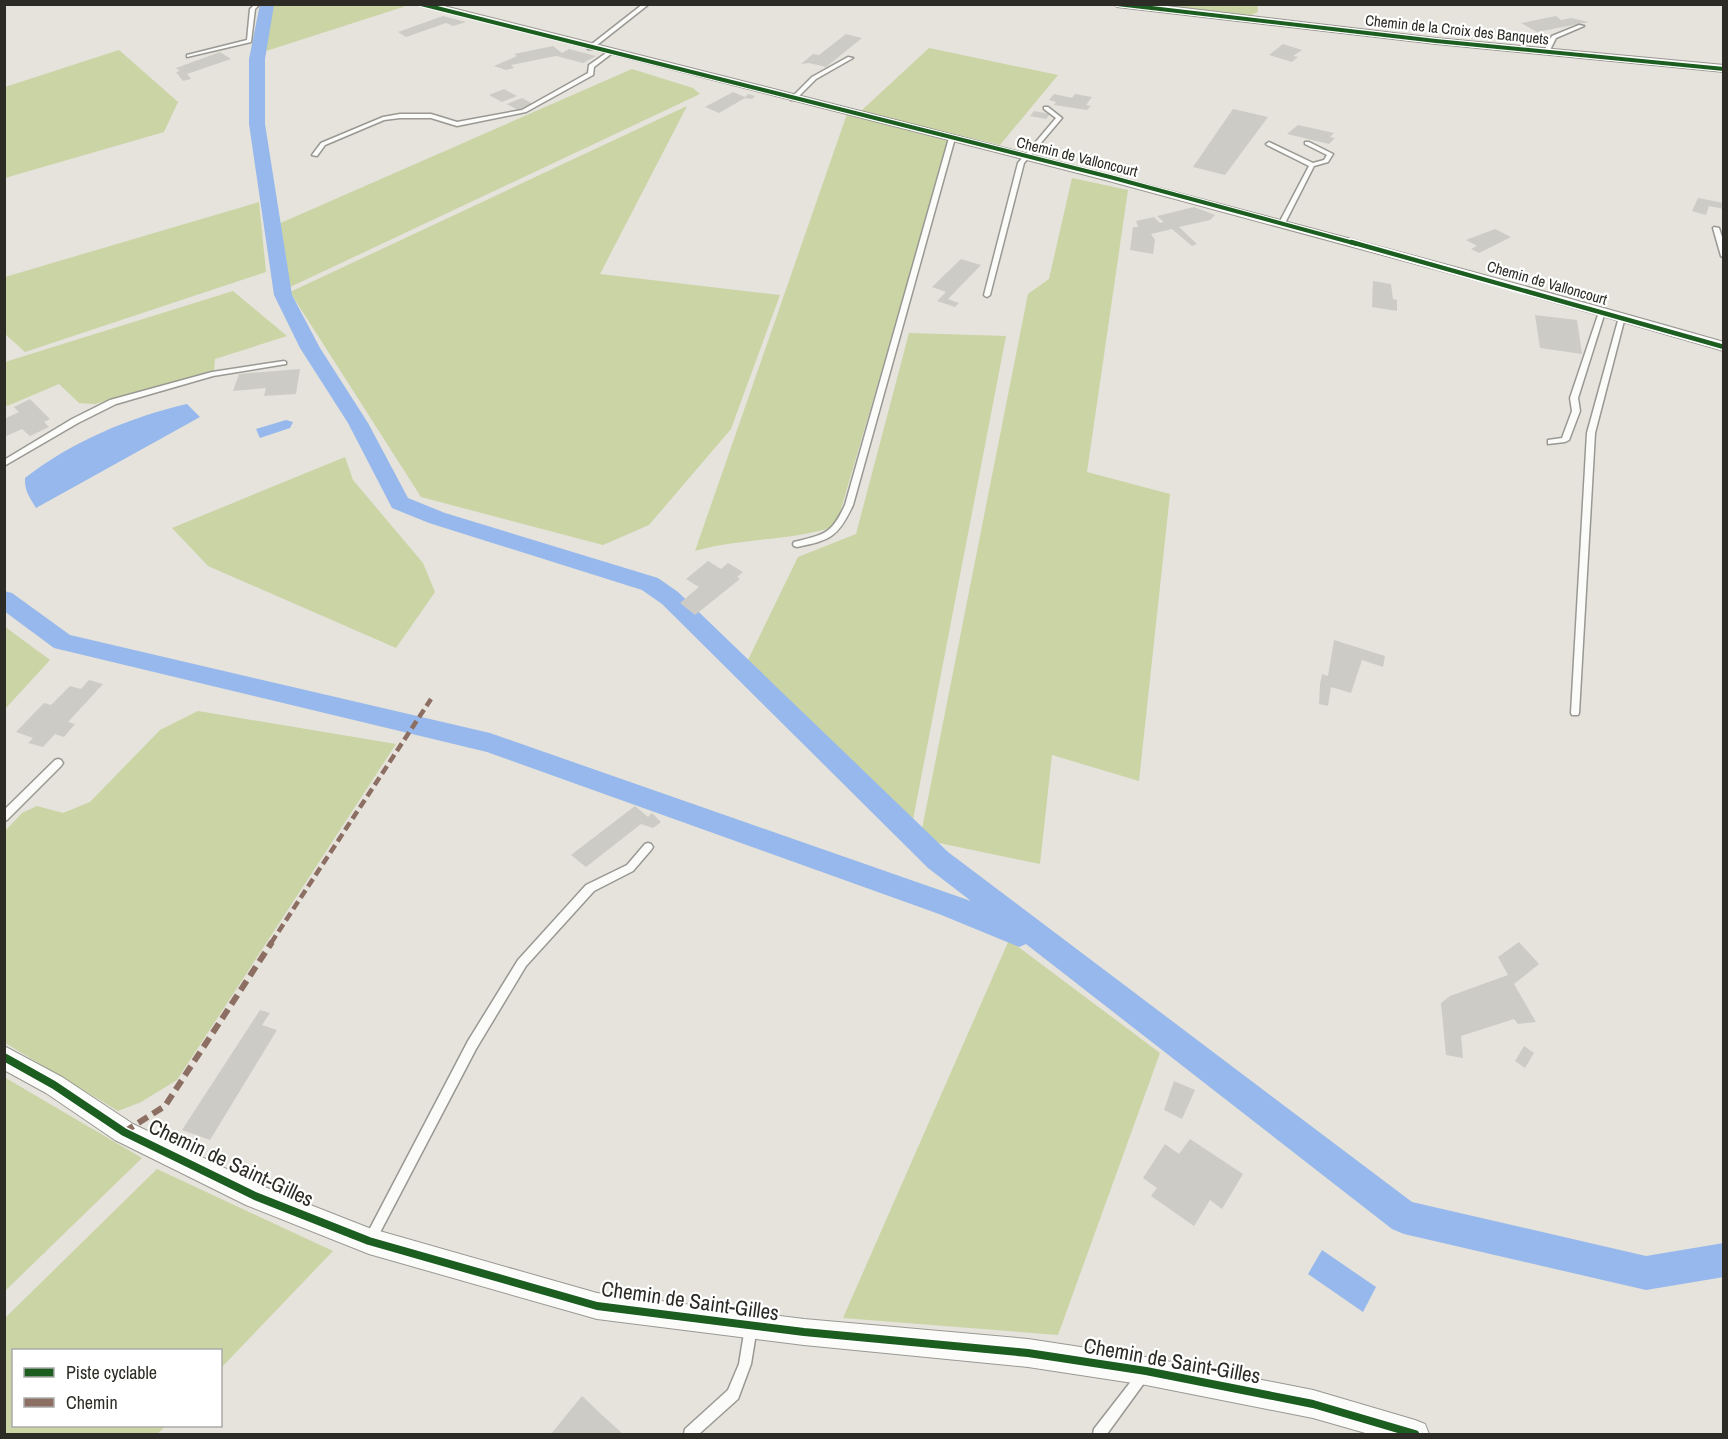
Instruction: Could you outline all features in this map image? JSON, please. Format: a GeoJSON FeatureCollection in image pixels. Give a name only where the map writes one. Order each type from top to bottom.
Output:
{"type":"FeatureCollection","features":[{"type":"Feature","properties":{"kind":"street","name":"Chemin de Valloncourt"},"geometry":{"type":"LineString","coordinates":[[421,4],[1282,223],[1724,346]]}},
{"type":"Feature","properties":{"kind":"street","name":"Chemin de la Croix des Banquets"},"geometry":{"type":"LineString","coordinates":[[1117,4],[1270,17],[1547,51],[1724,69]]}},
{"type":"Feature","properties":{"kind":"street","name":"Chemin de Saint-Gilles"},"geometry":{"type":"LineString","coordinates":[[4,1057],[54,1085],[124,1132],[255,1196],[369,1241],[597,1306],[751,1327],[1028,1353],[1146,1371],[1313,1404],[1414,1434]]}},
{"type":"Feature","properties":{"kind":"lane"},"geometry":{"type":"LineString","coordinates":[[189,56],[249,42],[253,9],[258,4]]}},
{"type":"Feature","properties":{"kind":"lane"},"geometry":{"type":"LineString","coordinates":[[590,48],[647,4]]}},
{"type":"Feature","properties":{"kind":"lane"},"geometry":{"type":"LineString","coordinates":[[1547,51],[1554,37],[1581,27]]}},
{"type":"Feature","properties":{"kind":"lane"},"geometry":{"type":"LineString","coordinates":[[315,155],[323,144],[391,118],[430,116],[457,124],[524,111],[578,83],[591,74],[591,66],[609,53]]}},
{"type":"Feature","properties":{"kind":"lane"},"geometry":{"type":"LineString","coordinates":[[793,99],[814,78],[850,58]]}},
{"type":"Feature","properties":{"kind":"lane"},"geometry":{"type":"LineString","coordinates":[[987,295],[1021,163],[1059,118],[1046,108]]}},
{"type":"Feature","properties":{"kind":"lane"},"geometry":{"type":"LineString","coordinates":[[797,544],[824,538],[839,528],[849,505],[952,138]]}},
{"type":"Feature","properties":{"kind":"lane"},"geometry":{"type":"LineString","coordinates":[[1269,144],[1312,165],[1326,161],[1330,154],[1307,143]]}},
{"type":"Feature","properties":{"kind":"lane"},"geometry":{"type":"LineString","coordinates":[[1282,223],[1312,165]]}},
{"type":"Feature","properties":{"kind":"lane"},"geometry":{"type":"LineString","coordinates":[[1716,228],[1724,256]]}},
{"type":"Feature","properties":{"kind":"lane"},"geometry":{"type":"LineString","coordinates":[[1551,442],[1565,440],[1576,411],[1574,398],[1602,312]]}},
{"type":"Feature","properties":{"kind":"lane"},"geometry":{"type":"LineString","coordinates":[[1575,713],[1591,433],[1622,317]]}},
{"type":"Feature","properties":{"kind":"lane"},"geometry":{"type":"LineString","coordinates":[[4,464],[75,421],[113,402],[212,375],[284,363]]}},
{"type":"Feature","properties":{"kind":"lane"},"geometry":{"type":"LineString","coordinates":[[4,817],[58,763]]}},
{"type":"Feature","properties":{"kind":"lane"},"geometry":{"type":"LineString","coordinates":[[369,1241],[472,1045],[522,963],[591,888],[630,868],[648,847]]}},
{"type":"Feature","properties":{"kind":"lane"},"geometry":{"type":"LineString","coordinates":[[690,1434],[734,1394],[746,1364],[751,1327]]}},
{"type":"Feature","properties":{"kind":"lane"},"geometry":{"type":"LineString","coordinates":[[1099,1434],[1146,1371]]}},
{"type":"Feature","properties":{"kind":"green space"},"geometry":{"type":"Polygon","coordinates":[[[274,5],[406,6],[263,52],[269,7],[274,5]]]}},
{"type":"Feature","properties":{"kind":"green space"},"geometry":{"type":"Polygon","coordinates":[[[1174,5],[1257,5],[1258,12],[1251,15],[1174,7],[1174,5]]]}},
{"type":"Feature","properties":{"kind":"green space"},"geometry":{"type":"Polygon","coordinates":[[[929,48],[1058,75],[1000,145],[861,111],[929,48]]]}},
{"type":"Feature","properties":{"kind":"green space"},"geometry":{"type":"Polygon","coordinates":[[[119,50],[178,102],[164,132],[5,178],[5,87],[119,50]]]}},
{"type":"Feature","properties":{"kind":"green space"},"geometry":{"type":"Polygon","coordinates":[[[632,69],[693,88],[700,94],[288,288],[276,225],[632,69]]]}},
{"type":"Feature","properties":{"kind":"green space"},"geometry":{"type":"Polygon","coordinates":[[[687,106],[600,274],[780,295],[731,429],[649,525],[603,545],[421,497],[290,292],[687,106]]]}},
{"type":"Feature","properties":{"kind":"green space"},"geometry":{"type":"Polygon","coordinates":[[[847,114],[949,141],[836,526],[801,535],[730,543],[695,551],[847,114]]]}},
{"type":"Feature","properties":{"kind":"green space"},"geometry":{"type":"Polygon","coordinates":[[[1072,178],[1128,190],[1087,472],[1170,494],[1139,781],[1052,755],[1040,864],[920,839],[1028,294],[1049,279],[1072,178]]]}},
{"type":"Feature","properties":{"kind":"green space"},"geometry":{"type":"Polygon","coordinates":[[[259,202],[266,272],[25,352],[5,334],[5,277],[259,202]]]}},
{"type":"Feature","properties":{"kind":"green space"},"geometry":{"type":"Polygon","coordinates":[[[233,291],[287,336],[215,359],[214,371],[95,404],[79,403],[59,384],[7,406],[5,404],[5,362],[233,291]]]}},
{"type":"Feature","properties":{"kind":"green space"},"geometry":{"type":"Polygon","coordinates":[[[909,333],[1006,336],[912,825],[746,664],[798,557],[856,534],[909,333]]]}},
{"type":"Feature","properties":{"kind":"green space"},"geometry":{"type":"Polygon","coordinates":[[[345,457],[353,480],[423,563],[435,592],[396,648],[208,566],[172,528],[345,457]]]}},
{"type":"Feature","properties":{"kind":"green space"},"geometry":{"type":"Polygon","coordinates":[[[4,626],[50,660],[5,709],[4,709],[4,626]]]}},
{"type":"Feature","properties":{"kind":"green space"},"geometry":{"type":"Polygon","coordinates":[[[198,711],[396,744],[177,1080],[141,1102],[118,1111],[5,1043],[5,831],[22,813],[37,806],[63,813],[90,802],[160,730],[198,711]]]}},
{"type":"Feature","properties":{"kind":"green space"},"geometry":{"type":"Polygon","coordinates":[[[1009,940],[1160,1053],[1058,1335],[843,1318],[1009,940]]]}},
{"type":"Feature","properties":{"kind":"green space"},"geometry":{"type":"Polygon","coordinates":[[[4,1077],[142,1158],[5,1291],[4,1291],[4,1077]]]}},
{"type":"Feature","properties":{"kind":"green space"},"geometry":{"type":"Polygon","coordinates":[[[157,1169],[333,1251],[222,1367],[222,1349],[12,1349],[12,1427],[165,1427],[157,1434],[5,1434],[5,1318],[157,1169]]]}},
{"type":"Feature","properties":{"kind":"water"},"geometry":{"type":"Polygon","coordinates":[[[187,404],[200,417],[36,508],[26,490],[25,478],[43,465],[102,432],[144,416],[187,404]]]}},
{"type":"Feature","properties":{"kind":"water"},"geometry":{"type":"Polygon","coordinates":[[[286,420],[293,422],[290,428],[260,438],[256,429],[286,420]]]}},
{"type":"Feature","properties":{"kind":"water"},"geometry":{"type":"Polygon","coordinates":[[[1322,1250],[1376,1287],[1363,1312],[1308,1274],[1322,1250]]]}},
{"type":"Feature","properties":{"kind":"building"},"geometry":{"type":"Polygon","coordinates":[[[443,16],[466,22],[453,26],[446,23],[406,37],[398,32],[443,16]]]}},
{"type":"Feature","properties":{"kind":"building"},"geometry":{"type":"Polygon","coordinates":[[[1556,16],[1561,20],[1571,18],[1589,22],[1537,32],[1521,23],[1556,16]]]}},
{"type":"Feature","properties":{"kind":"building"},"geometry":{"type":"Polygon","coordinates":[[[846,34],[862,38],[826,67],[809,63],[801,64],[813,54],[819,55],[846,34]]]}},
{"type":"Feature","properties":{"kind":"building"},"geometry":{"type":"Polygon","coordinates":[[[1283,44],[1302,50],[1293,56],[1298,57],[1292,62],[1269,55],[1283,44]]]}},
{"type":"Feature","properties":{"kind":"building"},"geometry":{"type":"Polygon","coordinates":[[[553,46],[562,53],[569,49],[596,56],[583,63],[556,56],[511,65],[514,68],[506,70],[494,66],[517,56],[514,54],[553,46]]]}},
{"type":"Feature","properties":{"kind":"building"},"geometry":{"type":"Polygon","coordinates":[[[220,52],[231,59],[187,74],[191,79],[183,81],[176,72],[180,71],[176,68],[220,52]]]}},
{"type":"Feature","properties":{"kind":"building"},"geometry":{"type":"Polygon","coordinates":[[[504,89],[517,96],[502,102],[489,95],[504,89]]]}},
{"type":"Feature","properties":{"kind":"building"},"geometry":{"type":"Polygon","coordinates":[[[733,92],[745,97],[748,94],[755,96],[752,99],[745,98],[719,113],[705,107],[733,92]]]}},
{"type":"Feature","properties":{"kind":"building"},"geometry":{"type":"Polygon","coordinates":[[[1054,94],[1072,98],[1075,94],[1092,97],[1086,105],[1091,106],[1087,110],[1054,105],[1056,102],[1049,100],[1054,94]]]}},
{"type":"Feature","properties":{"kind":"building"},"geometry":{"type":"Polygon","coordinates":[[[522,98],[533,104],[518,110],[507,104],[522,98]]]}},
{"type":"Feature","properties":{"kind":"building"},"geometry":{"type":"Polygon","coordinates":[[[1233,109],[1268,117],[1225,175],[1193,167],[1233,109]]]}},
{"type":"Feature","properties":{"kind":"building"},"geometry":{"type":"Polygon","coordinates":[[[1034,111],[1050,114],[1046,119],[1030,116],[1034,111]]]}},
{"type":"Feature","properties":{"kind":"building"},"geometry":{"type":"Polygon","coordinates":[[[1298,125],[1334,133],[1330,137],[1335,138],[1329,144],[1287,134],[1298,125]]]}},
{"type":"Feature","properties":{"kind":"building"},"geometry":{"type":"Polygon","coordinates":[[[1698,198],[1724,203],[1724,209],[1709,206],[1706,215],[1692,211],[1698,198]]]}},
{"type":"Feature","properties":{"kind":"building"},"geometry":{"type":"Polygon","coordinates":[[[1194,207],[1215,215],[1210,220],[1179,227],[1197,244],[1192,246],[1172,229],[1151,234],[1155,240],[1153,254],[1130,250],[1133,227],[1138,227],[1136,221],[1154,217],[1160,223],[1164,222],[1157,216],[1194,207]]]}},
{"type":"Feature","properties":{"kind":"building"},"geometry":{"type":"Polygon","coordinates":[[[1495,229],[1511,237],[1479,253],[1471,249],[1477,246],[1466,240],[1495,229]]]}},
{"type":"Feature","properties":{"kind":"building"},"geometry":{"type":"Polygon","coordinates":[[[961,259],[981,265],[948,299],[959,303],[955,307],[937,301],[946,292],[932,287],[961,259]]]}},
{"type":"Feature","properties":{"kind":"building"},"geometry":{"type":"Polygon","coordinates":[[[1373,281],[1391,284],[1393,299],[1397,300],[1397,311],[1372,307],[1373,281]]]}},
{"type":"Feature","properties":{"kind":"building"},"geometry":{"type":"Polygon","coordinates":[[[1535,315],[1577,320],[1582,354],[1540,348],[1535,315]]]}},
{"type":"Feature","properties":{"kind":"building"},"geometry":{"type":"Polygon","coordinates":[[[300,369],[296,394],[264,396],[266,388],[233,391],[239,374],[300,369]]]}},
{"type":"Feature","properties":{"kind":"building"},"geometry":{"type":"Polygon","coordinates":[[[30,399],[50,419],[44,422],[49,427],[30,436],[22,429],[4,437],[4,419],[19,412],[14,407],[30,399]]]}},
{"type":"Feature","properties":{"kind":"building"},"geometry":{"type":"Polygon","coordinates":[[[708,561],[721,569],[728,563],[743,572],[737,577],[740,579],[695,615],[680,603],[699,587],[686,579],[708,561]]]}},
{"type":"Feature","properties":{"kind":"building"},"geometry":{"type":"Polygon","coordinates":[[[1334,640],[1385,656],[1383,667],[1362,660],[1351,693],[1331,687],[1328,706],[1319,704],[1320,684],[1322,674],[1328,676],[1334,640]]]}},
{"type":"Feature","properties":{"kind":"building"},"geometry":{"type":"Polygon","coordinates":[[[89,680],[103,684],[68,722],[75,724],[64,737],[55,734],[43,747],[28,743],[33,738],[16,732],[44,703],[51,705],[70,686],[81,689],[89,680]]]}},
{"type":"Feature","properties":{"kind":"building"},"geometry":{"type":"Polygon","coordinates":[[[635,806],[648,817],[652,813],[661,822],[653,828],[641,824],[586,867],[571,855],[635,806]]]}},
{"type":"Feature","properties":{"kind":"building"},"geometry":{"type":"Polygon","coordinates":[[[1519,942],[1539,964],[1514,984],[1536,1022],[1518,1024],[1514,1019],[1461,1036],[1463,1058],[1446,1055],[1441,1003],[1450,996],[1508,975],[1498,957],[1519,942]]]}},
{"type":"Feature","properties":{"kind":"building"},"geometry":{"type":"Polygon","coordinates":[[[260,1010],[270,1013],[262,1025],[277,1030],[210,1140],[182,1130],[260,1010]]]}},
{"type":"Feature","properties":{"kind":"building"},"geometry":{"type":"Polygon","coordinates":[[[1524,1046],[1534,1053],[1525,1068],[1515,1061],[1524,1046]]]}},
{"type":"Feature","properties":{"kind":"building"},"geometry":{"type":"Polygon","coordinates":[[[1174,1081],[1195,1090],[1182,1119],[1164,1110],[1174,1081]]]}},
{"type":"Feature","properties":{"kind":"building"},"geometry":{"type":"Polygon","coordinates":[[[1190,1139],[1243,1174],[1222,1209],[1210,1200],[1194,1226],[1151,1196],[1157,1188],[1143,1178],[1165,1144],[1179,1154],[1190,1139]]]}},
{"type":"Feature","properties":{"kind":"building"},"geometry":{"type":"Polygon","coordinates":[[[582,1396],[602,1415],[623,1434],[551,1434],[582,1396]]]}},
{"type":"Feature","properties":{"kind":"waterway"},"geometry":{"type":"LineString","coordinates":[[267,5],[257,59],[257,124],[283,295],[310,348],[358,423],[400,503],[437,518],[650,584],[670,598],[938,860],[1404,1217],[1646,1273],[1724,1260]]}},
{"type":"Feature","properties":{"kind":"waterway"},"geometry":{"type":"LineString","coordinates":[[4,599],[63,642],[490,743],[949,905],[1019,934]]}},
{"type":"Feature","properties":{"kind":"marked path"},"geometry":{"type":"LineString","coordinates":[[124,1132],[165,1106],[431,699]]}},
{"type":"Feature","properties":{"kind":"cycle path"},"geometry":{"type":"LineString","coordinates":[[421,4],[1110,177],[1502,283],[1724,347]]}},
{"type":"Feature","properties":{"kind":"cycle path"},"geometry":{"type":"LineString","coordinates":[[1117,4],[1436,41],[1724,69]]}},
{"type":"Feature","properties":{"kind":"cycle path"},"geometry":{"type":"LineString","coordinates":[[4,1057],[54,1085],[124,1132],[255,1196],[369,1241],[597,1306],[804,1332],[1028,1353],[1146,1371],[1313,1404],[1415,1434]]}}]}
